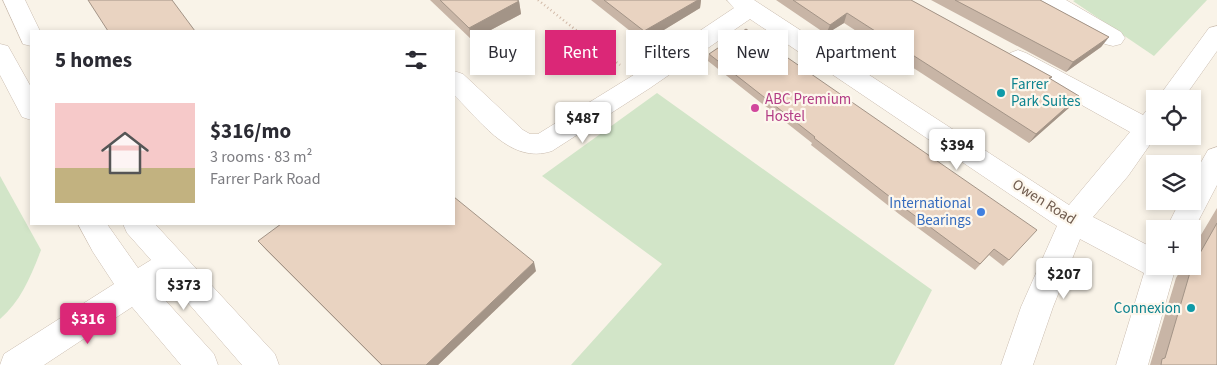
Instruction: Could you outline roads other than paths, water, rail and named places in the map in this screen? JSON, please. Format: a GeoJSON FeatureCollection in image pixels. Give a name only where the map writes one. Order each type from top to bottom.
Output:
{"type":"FeatureCollection","features":[{"type":"Feature","properties":{"kind":"street"},"geometry":{"type":"LineString","coordinates":[[14,0],[30,36]]}},
{"type":"Feature","properties":{"kind":"street"},"geometry":{"type":"LineString","coordinates":[[1049,0],[1113,38]]}},
{"type":"Feature","properties":{"kind":"street"},"geometry":{"type":"LineString","coordinates":[[455,81],[523,144],[534,146],[543,144],[553,140],[640,82],[744,4]]}},
{"type":"Feature","properties":{"kind":"street","name":"Owen Road"},"geometry":{"type":"LineString","coordinates":[[744,4],[1049,207],[1146,259]]}},
{"type":"Feature","properties":{"kind":"street"},"geometry":{"type":"LineString","coordinates":[[1176,90],[1217,34]]}},
{"type":"Feature","properties":{"kind":"street"},"geometry":{"type":"LineString","coordinates":[[995,47],[1146,122]]}},
{"type":"Feature","properties":{"kind":"street"},"geometry":{"type":"LineString","coordinates":[[0,52],[30,108]]}},
{"type":"Feature","properties":{"kind":"street"},"geometry":{"type":"LineString","coordinates":[[1017,365],[1037,307],[1073,221],[1118,168],[1146,131]]}},
{"type":"Feature","properties":{"kind":"street"},"geometry":{"type":"LineString","coordinates":[[1185,220],[1217,158]]}},
{"type":"Feature","properties":{"kind":"street"},"geometry":{"type":"LineString","coordinates":[[93,225],[104,246],[134,286],[202,365]]}},
{"type":"Feature","properties":{"kind":"street"},"geometry":{"type":"LineString","coordinates":[[138,225],[263,365]]}},
{"type":"Feature","properties":{"kind":"street"},"geometry":{"type":"LineString","coordinates":[[16,365],[134,286],[172,263]]}},
{"type":"Feature","properties":{"kind":"street"},"geometry":{"type":"LineString","coordinates":[[1132,365],[1157,275]]}},
{"type":"Feature","properties":{"kind":"place","name":"Farrer Park Suites"},"geometry":{"type":"Point","coordinates":[1001,93]}},
{"type":"Feature","properties":{"kind":"place","name":"ABC Premium Hostel"},"geometry":{"type":"Point","coordinates":[755,108]}},
{"type":"Feature","properties":{"kind":"place","name":"International Bearings"},"geometry":{"type":"Point","coordinates":[981,212]}},
{"type":"Feature","properties":{"kind":"place","name":"Connexion"},"geometry":{"type":"Point","coordinates":[1191,308]}}]}
